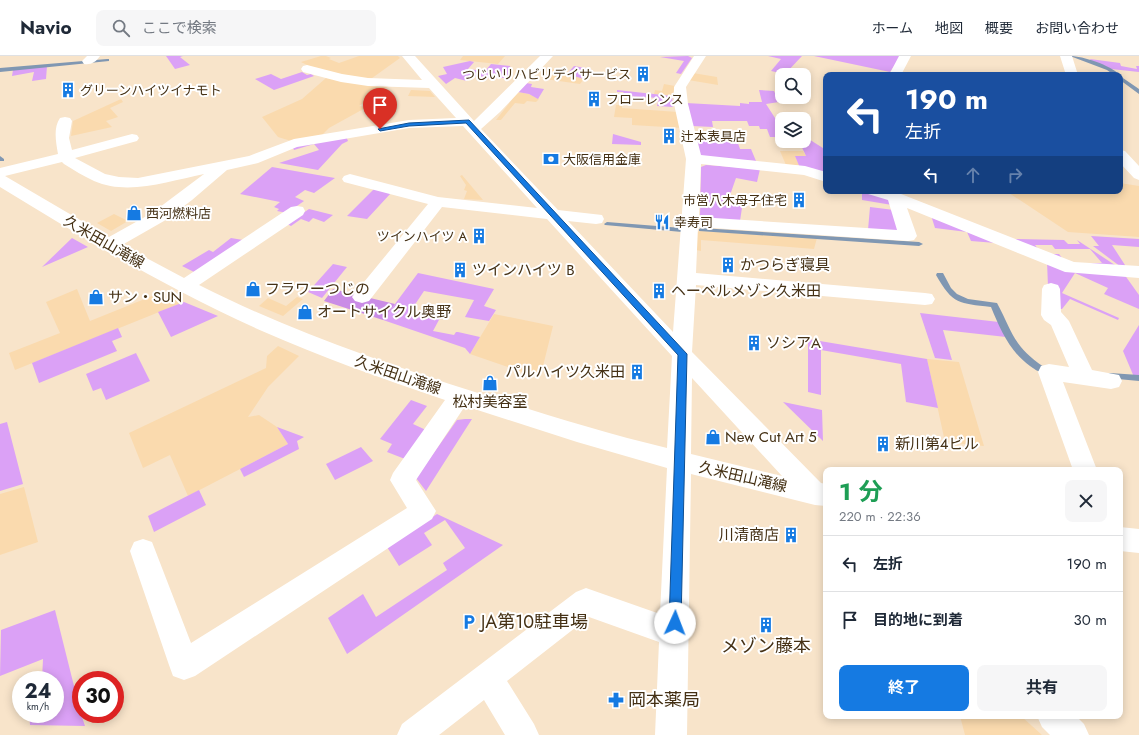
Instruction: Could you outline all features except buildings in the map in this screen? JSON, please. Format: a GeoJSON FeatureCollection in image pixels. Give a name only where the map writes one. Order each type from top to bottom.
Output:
{"type":"FeatureCollection","features":[{"type":"Feature","properties":{"kind":"street"},"geometry":{"type":"LineString","coordinates":[[408,56],[682,354],[822,498]]}},
{"type":"Feature","properties":{"kind":"street"},"geometry":{"type":"LineString","coordinates":[[65,121],[62,138],[66,156],[69,161],[100,178],[119,182],[138,183],[253,160],[294,143],[409,124],[470,125],[495,109],[546,56]]}},
{"type":"Feature","properties":{"kind":"street"},"geometry":{"type":"LineString","coordinates":[[671,735],[682,354],[694,159],[681,104],[680,87],[700,56]]}},
{"type":"Feature","properties":{"kind":"street"},"geometry":{"type":"LineString","coordinates":[[897,72],[905,56]]}},
{"type":"Feature","properties":{"kind":"street"},"geometry":{"type":"LineString","coordinates":[[1066,56],[1071,72]]}},
{"type":"Feature","properties":{"kind":"street"},"geometry":{"type":"LineString","coordinates":[[308,69],[341,78],[368,82],[433,84]]}},
{"type":"Feature","properties":{"kind":"street"},"geometry":{"type":"LineString","coordinates":[[0,172],[132,138]]}},
{"type":"Feature","properties":{"kind":"street"},"geometry":{"type":"LineString","coordinates":[[1123,157],[1139,175]]}},
{"type":"Feature","properties":{"kind":"street"},"geometry":{"type":"LineString","coordinates":[[694,159],[805,171],[823,176]]}},
{"type":"Feature","properties":{"kind":"street"},"geometry":{"type":"LineString","coordinates":[[108,245],[158,217],[186,198],[219,170]]}},
{"type":"Feature","properties":{"kind":"street"},"geometry":{"type":"LineString","coordinates":[[350,179],[438,202],[596,219]]}},
{"type":"Feature","properties":{"kind":"street","name":"久米田山滝線"},"geometry":{"type":"LineString","coordinates":[[0,180],[108,245],[184,286],[236,312],[320,347],[460,396],[584,437],[679,463],[822,498]]}},
{"type":"Feature","properties":{"kind":"street"},"geometry":{"type":"LineString","coordinates":[[690,221],[908,236],[893,194]]}},
{"type":"Feature","properties":{"kind":"street"},"geometry":{"type":"LineString","coordinates":[[893,194],[1071,268],[1139,272]]}},
{"type":"Feature","properties":{"kind":"street"},"geometry":{"type":"LineString","coordinates":[[362,297],[438,202]]}},
{"type":"Feature","properties":{"kind":"street"},"geometry":{"type":"LineString","coordinates":[[184,286],[297,212]]}},
{"type":"Feature","properties":{"kind":"street"},"geometry":{"type":"LineString","coordinates":[[1041,256],[1051,315],[1059,321],[1084,377]]}},
{"type":"Feature","properties":{"kind":"street"},"geometry":{"type":"LineString","coordinates":[[687,278],[841,299],[925,299]]}},
{"type":"Feature","properties":{"kind":"street"},"geometry":{"type":"LineString","coordinates":[[1084,467],[1049,372],[1111,381]]}},
{"type":"Feature","properties":{"kind":"street"},"geometry":{"type":"LineString","coordinates":[[143,551],[184,666],[424,511],[402,480],[460,396]]}},
{"type":"Feature","properties":{"kind":"street"},"geometry":{"type":"LineString","coordinates":[[1123,539],[1139,541]]}},
{"type":"Feature","properties":{"kind":"street"},"geometry":{"type":"LineString","coordinates":[[413,735],[586,602],[674,633]]}},
{"type":"Feature","properties":{"kind":"street"},"geometry":{"type":"LineString","coordinates":[[488,678],[523,735]]}},
{"type":"Feature","properties":{"kind":"shaded area"},"geometry":{"type":"Polygon","coordinates":[[[166,56],[183,56],[180,57],[190,65],[175,69],[166,56]]]}},
{"type":"Feature","properties":{"kind":"shaded area"},"geometry":{"type":"Polygon","coordinates":[[[326,56],[331,58],[329,59],[339,63],[359,56],[398,56],[400,58],[368,81],[311,67],[301,62],[326,56]]]}},
{"type":"Feature","properties":{"kind":"shaded area"},"geometry":{"type":"Polygon","coordinates":[[[463,56],[505,56],[498,64],[460,60],[463,56]]]}},
{"type":"Feature","properties":{"kind":"shaded area"},"geometry":{"type":"Polygon","coordinates":[[[688,56],[692,58],[681,74],[676,73],[684,61],[660,57],[688,56]]]}},
{"type":"Feature","properties":{"kind":"shaded area"},"geometry":{"type":"Polygon","coordinates":[[[768,56],[802,56],[791,68],[775,68],[775,72],[771,71],[781,59],[768,56]]]}},
{"type":"Feature","properties":{"kind":"shaded area"},"geometry":{"type":"Polygon","coordinates":[[[814,56],[901,56],[890,72],[814,56]]]}},
{"type":"Feature","properties":{"kind":"shaded area"},"geometry":{"type":"Polygon","coordinates":[[[1090,59],[1120,63],[1121,66],[1137,69],[1136,66],[1139,66],[1139,72],[1111,69],[1091,61],[1090,59]]]}},
{"type":"Feature","properties":{"kind":"shaded area"},"geometry":{"type":"Polygon","coordinates":[[[470,61],[474,62],[468,69],[485,71],[491,64],[510,66],[511,71],[506,78],[470,76],[467,81],[455,78],[446,84],[438,76],[447,74],[443,67],[470,61]]]}},
{"type":"Feature","properties":{"kind":"shaded area"},"geometry":{"type":"Polygon","coordinates":[[[47,66],[46,79],[32,81],[34,72],[12,76],[13,70],[47,66]]]}},
{"type":"Feature","properties":{"kind":"shaded area"},"geometry":{"type":"Polygon","coordinates":[[[574,66],[591,69],[584,79],[567,74],[574,66]]]}},
{"type":"Feature","properties":{"kind":"shaded area"},"geometry":{"type":"Polygon","coordinates":[[[553,69],[569,72],[568,74],[584,79],[580,84],[545,79],[553,69]]]}},
{"type":"Feature","properties":{"kind":"shaded area"},"geometry":{"type":"Polygon","coordinates":[[[302,72],[307,75],[311,74],[314,76],[274,90],[255,79],[271,74],[281,79],[302,72]]]}},
{"type":"Feature","properties":{"kind":"shaded area"},"geometry":{"type":"Polygon","coordinates":[[[693,73],[717,77],[718,85],[688,80],[693,73]]]}},
{"type":"Feature","properties":{"kind":"shaded area"},"geometry":{"type":"Polygon","coordinates":[[[326,78],[392,84],[359,106],[367,107],[329,128],[321,136],[291,141],[278,137],[262,117],[302,99],[326,78]]]}},
{"type":"Feature","properties":{"kind":"shaded area"},"geometry":{"type":"Polygon","coordinates":[[[526,83],[532,84],[531,87],[544,89],[538,99],[529,94],[518,92],[526,83]]]}},
{"type":"Feature","properties":{"kind":"shaded area"},"geometry":{"type":"Polygon","coordinates":[[[664,84],[675,86],[672,96],[654,94],[655,90],[662,91],[664,84]]]}},
{"type":"Feature","properties":{"kind":"shaded area"},"geometry":{"type":"Polygon","coordinates":[[[411,90],[430,91],[435,97],[408,96],[411,90]]]}},
{"type":"Feature","properties":{"kind":"shaded area"},"geometry":{"type":"Polygon","coordinates":[[[617,90],[672,96],[673,107],[657,106],[659,98],[626,96],[623,92],[617,92],[617,90]]]}},
{"type":"Feature","properties":{"kind":"shaded area"},"geometry":{"type":"Polygon","coordinates":[[[759,90],[774,91],[775,103],[766,104],[775,118],[775,137],[770,137],[767,129],[760,129],[759,126],[749,126],[747,121],[712,121],[713,127],[692,126],[686,103],[740,106],[740,103],[749,104],[749,102],[762,102],[759,90]]]}},
{"type":"Feature","properties":{"kind":"shaded area"},"geometry":{"type":"Polygon","coordinates":[[[518,92],[529,94],[539,99],[536,102],[527,101],[524,104],[515,103],[501,120],[496,120],[518,92]]]}},
{"type":"Feature","properties":{"kind":"shaded area"},"geometry":{"type":"Polygon","coordinates":[[[121,99],[123,102],[110,108],[118,117],[106,121],[112,127],[71,136],[73,121],[121,99]]]}},
{"type":"Feature","properties":{"kind":"shaded area"},"geometry":{"type":"Polygon","coordinates":[[[616,105],[622,105],[622,108],[678,112],[682,128],[632,125],[632,118],[614,117],[616,105]]]}},
{"type":"Feature","properties":{"kind":"shaded area"},"geometry":{"type":"Polygon","coordinates":[[[613,134],[641,142],[641,145],[612,144],[613,134]]]}},
{"type":"Feature","properties":{"kind":"shaded area"},"geometry":{"type":"Polygon","coordinates":[[[698,134],[735,135],[740,149],[751,149],[756,161],[700,157],[693,136],[698,134]]]}},
{"type":"Feature","properties":{"kind":"shaded area"},"geometry":{"type":"Polygon","coordinates":[[[346,136],[348,141],[342,144],[318,170],[279,163],[319,150],[314,144],[294,150],[293,148],[295,144],[346,136]]]}},
{"type":"Feature","properties":{"kind":"shaded area"},"geometry":{"type":"Polygon","coordinates":[[[811,140],[823,148],[823,174],[800,168],[795,156],[806,156],[802,148],[811,148],[811,140]]]}},
{"type":"Feature","properties":{"kind":"shaded area"},"geometry":{"type":"Polygon","coordinates":[[[780,151],[803,151],[806,156],[795,156],[799,165],[786,165],[780,151]]]}},
{"type":"Feature","properties":{"kind":"shaded area"},"geometry":{"type":"Polygon","coordinates":[[[706,165],[760,169],[757,182],[736,178],[729,198],[743,201],[740,221],[706,219],[700,216],[701,167],[706,165]]]}},
{"type":"Feature","properties":{"kind":"shaded area"},"geometry":{"type":"Polygon","coordinates":[[[272,167],[335,178],[314,193],[305,190],[295,197],[304,201],[287,213],[277,211],[279,209],[274,207],[280,202],[240,194],[272,167]]]}},
{"type":"Feature","properties":{"kind":"shaded area"},"geometry":{"type":"Polygon","coordinates":[[[462,175],[483,200],[464,199],[467,191],[464,190],[466,185],[460,176],[462,175]]]}},
{"type":"Feature","properties":{"kind":"shaded area"},"geometry":{"type":"Polygon","coordinates":[[[1123,183],[1139,186],[1139,237],[1068,232],[1011,194],[1123,194],[1123,183]]]}},
{"type":"Feature","properties":{"kind":"shaded area"},"geometry":{"type":"Polygon","coordinates":[[[374,189],[391,193],[367,219],[347,216],[374,189]]]}},
{"type":"Feature","properties":{"kind":"shaded area"},"geometry":{"type":"Polygon","coordinates":[[[862,194],[872,194],[890,199],[892,205],[862,200],[862,194]]]}},
{"type":"Feature","properties":{"kind":"shaded area"},"geometry":{"type":"Polygon","coordinates":[[[870,207],[894,210],[900,228],[894,232],[868,230],[870,207]]]}},
{"type":"Feature","properties":{"kind":"shaded area"},"geometry":{"type":"Polygon","coordinates":[[[309,209],[333,215],[324,222],[313,218],[309,222],[301,219],[291,226],[287,224],[309,209]]]}},
{"type":"Feature","properties":{"kind":"shaded area"},"geometry":{"type":"Polygon","coordinates":[[[930,212],[996,243],[971,241],[967,232],[935,228],[930,212]]]}},
{"type":"Feature","properties":{"kind":"shaded area"},"geometry":{"type":"Polygon","coordinates":[[[114,214],[128,221],[111,231],[97,223],[114,214]]]}},
{"type":"Feature","properties":{"kind":"shaded area"},"geometry":{"type":"Polygon","coordinates":[[[697,232],[817,238],[814,249],[701,240],[701,251],[696,250],[697,232]]]}},
{"type":"Feature","properties":{"kind":"shaded area"},"geometry":{"type":"Polygon","coordinates":[[[1091,236],[1139,239],[1139,247],[1112,245],[1125,265],[1125,270],[1093,246],[1099,246],[1091,236]]]}},
{"type":"Feature","properties":{"kind":"shaded area"},"geometry":{"type":"Polygon","coordinates":[[[72,238],[88,247],[42,267],[72,238]]]}},
{"type":"Feature","properties":{"kind":"shaded area"},"geometry":{"type":"Polygon","coordinates":[[[231,238],[243,240],[196,273],[182,266],[209,250],[213,252],[231,238]]]}},
{"type":"Feature","properties":{"kind":"shaded area"},"geometry":{"type":"Polygon","coordinates":[[[1012,239],[1064,240],[1068,244],[1080,244],[1077,240],[1121,269],[1071,266],[1045,254],[1059,254],[1066,263],[1102,263],[1090,249],[1055,249],[1052,245],[1035,245],[1040,252],[1012,239]]]}},
{"type":"Feature","properties":{"kind":"shaded area"},"geometry":{"type":"Polygon","coordinates":[[[1047,261],[1124,274],[1139,295],[1139,309],[1104,294],[1108,288],[1075,273],[1062,293],[1119,318],[1118,320],[1070,299],[1062,309],[1057,309],[1048,287],[1047,261]]]}},
{"type":"Feature","properties":{"kind":"shaded area"},"geometry":{"type":"Polygon","coordinates":[[[333,264],[347,267],[322,298],[308,292],[333,264]]]}},
{"type":"Feature","properties":{"kind":"shaded area"},"geometry":{"type":"Polygon","coordinates":[[[418,273],[494,289],[484,306],[496,310],[489,321],[465,317],[474,300],[424,291],[410,312],[440,318],[433,331],[454,335],[458,332],[480,337],[470,354],[465,348],[383,320],[418,273]]]}},
{"type":"Feature","properties":{"kind":"shaded area"},"geometry":{"type":"Polygon","coordinates":[[[77,289],[90,321],[162,292],[184,302],[15,370],[9,353],[60,333],[46,302],[77,289]]]}},
{"type":"Feature","properties":{"kind":"shaded area"},"geometry":{"type":"Polygon","coordinates":[[[333,289],[395,304],[383,320],[324,301],[333,289]]]}},
{"type":"Feature","properties":{"kind":"shaded area"},"geometry":{"type":"Polygon","coordinates":[[[297,297],[303,299],[283,316],[259,306],[268,298],[286,306],[297,297]]]}},
{"type":"Feature","properties":{"kind":"shaded area"},"geometry":{"type":"Polygon","coordinates":[[[184,302],[218,316],[171,337],[158,312],[184,302]]]}},
{"type":"Feature","properties":{"kind":"shaded area"},"geometry":{"type":"Polygon","coordinates":[[[920,313],[999,322],[1006,337],[943,330],[952,360],[935,358],[920,313]]]}},
{"type":"Feature","properties":{"kind":"shaded area"},"geometry":{"type":"Polygon","coordinates":[[[494,314],[553,326],[540,378],[470,354],[494,314]]]}},
{"type":"Feature","properties":{"kind":"shaded area"},"geometry":{"type":"Polygon","coordinates":[[[1139,325],[1139,377],[1134,377],[1123,351],[1139,325]]]}},
{"type":"Feature","properties":{"kind":"shaded area"},"geometry":{"type":"Polygon","coordinates":[[[118,328],[122,337],[112,341],[117,351],[39,383],[32,363],[118,328]]]}},
{"type":"Feature","properties":{"kind":"shaded area"},"geometry":{"type":"Polygon","coordinates":[[[808,339],[927,359],[938,408],[906,402],[901,364],[821,350],[821,395],[808,392],[808,339]]]}},
{"type":"Feature","properties":{"kind":"shaded area"},"geometry":{"type":"Polygon","coordinates":[[[278,346],[299,356],[268,387],[248,417],[259,415],[277,427],[288,444],[188,496],[170,455],[143,468],[129,433],[266,368],[267,356],[278,346]]]}},
{"type":"Feature","properties":{"kind":"shaded area"},"geometry":{"type":"Polygon","coordinates":[[[136,353],[150,381],[106,400],[101,388],[93,391],[86,374],[136,353]]]}},
{"type":"Feature","properties":{"kind":"shaded area"},"geometry":{"type":"Polygon","coordinates":[[[927,359],[959,362],[984,446],[945,442],[927,359]]]}},
{"type":"Feature","properties":{"kind":"shaded area"},"geometry":{"type":"Polygon","coordinates":[[[411,400],[427,406],[413,424],[426,430],[405,459],[387,452],[392,444],[380,439],[411,400]]]}},
{"type":"Feature","properties":{"kind":"shaded area"},"geometry":{"type":"Polygon","coordinates":[[[783,402],[822,410],[823,441],[783,402]]]}},
{"type":"Feature","properties":{"kind":"shaded area"},"geometry":{"type":"Polygon","coordinates":[[[472,419],[426,491],[416,478],[457,420],[472,419]]]}},
{"type":"Feature","properties":{"kind":"shaded area"},"geometry":{"type":"Polygon","coordinates":[[[7,422],[23,484],[0,491],[0,424],[7,422]]]}},
{"type":"Feature","properties":{"kind":"shaded area"},"geometry":{"type":"Polygon","coordinates":[[[277,427],[304,437],[297,441],[299,449],[244,477],[240,469],[288,444],[277,427]]]}},
{"type":"Feature","properties":{"kind":"shaded area"},"geometry":{"type":"Polygon","coordinates":[[[361,447],[373,461],[335,480],[326,464],[361,447]]]}},
{"type":"Feature","properties":{"kind":"shaded area"},"geometry":{"type":"Polygon","coordinates":[[[24,487],[38,542],[0,555],[0,494],[24,487]]]}},
{"type":"Feature","properties":{"kind":"shaded area"},"geometry":{"type":"Polygon","coordinates":[[[199,490],[206,505],[154,532],[148,516],[199,490]]]}},
{"type":"Feature","properties":{"kind":"shaded area"},"geometry":{"type":"Polygon","coordinates":[[[437,514],[503,545],[347,654],[328,618],[363,594],[376,617],[447,570],[443,563],[465,548],[445,520],[424,533],[432,545],[399,566],[387,547],[437,514]]]}},
{"type":"Feature","properties":{"kind":"shaded area"},"geometry":{"type":"Polygon","coordinates":[[[55,610],[72,678],[72,723],[84,723],[85,726],[30,725],[30,723],[64,723],[64,671],[42,671],[43,659],[0,676],[1,630],[55,610]]]}},
{"type":"Feature","properties":{"kind":"shaded area"},"geometry":{"type":"Polygon","coordinates":[[[961,719],[1024,719],[1042,735],[965,735],[961,719]]]}},
{"type":"Feature","properties":{"kind":"waterway"},"geometry":{"type":"LineString","coordinates":[[1072,56],[1109,69],[1113,72]]}},
{"type":"Feature","properties":{"kind":"waterway"},"geometry":{"type":"LineString","coordinates":[[0,70],[107,60]]}},
{"type":"Feature","properties":{"kind":"waterway"},"geometry":{"type":"LineString","coordinates":[[1123,80],[1139,92]]}},
{"type":"Feature","properties":{"kind":"waterway"},"geometry":{"type":"LineString","coordinates":[[607,224],[682,230]]}},
{"type":"Feature","properties":{"kind":"waterway"},"geometry":{"type":"LineString","coordinates":[[701,230],[919,244]]}},
{"type":"Feature","properties":{"kind":"waterway"},"geometry":{"type":"LineString","coordinates":[[940,275],[954,296],[968,301],[994,305],[1002,324],[1017,349],[1031,363],[1041,369]]}},
{"type":"Feature","properties":{"kind":"waterway"},"geometry":{"type":"LineString","coordinates":[[1110,376],[1139,378]]}},
{"type":"Feature","properties":{"kind":"place","name":"つじいリハビリデイサービス"},"geometry":{"type":"Point","coordinates":[643,74]}},
{"type":"Feature","properties":{"kind":"place","name":"グリーンハイツイナモト"},"geometry":{"type":"Point","coordinates":[68,90]}},
{"type":"Feature","properties":{"kind":"place","name":"フローレンス"},"geometry":{"type":"Point","coordinates":[594,99]}},
{"type":"Feature","properties":{"kind":"place","name":"辻本表具店"},"geometry":{"type":"Point","coordinates":[669,136]}},
{"type":"Feature","properties":{"kind":"place","name":"大阪信用金庫"},"geometry":{"type":"Point","coordinates":[551,159]}},
{"type":"Feature","properties":{"kind":"place","name":"市営八木母子住宅"},"geometry":{"type":"Point","coordinates":[799,200]}},
{"type":"Feature","properties":{"kind":"place","name":"西河燃料店"},"geometry":{"type":"Point","coordinates":[134,213]}},
{"type":"Feature","properties":{"kind":"place","name":"幸寿司"},"geometry":{"type":"Point","coordinates":[662,222]}},
{"type":"Feature","properties":{"kind":"place","name":"ツインハイツ A"},"geometry":{"type":"Point","coordinates":[479,236]}},
{"type":"Feature","properties":{"kind":"place","name":"かつらぎ寝具"},"geometry":{"type":"Point","coordinates":[728,265]}},
{"type":"Feature","properties":{"kind":"place","name":"ツインハイツ B"},"geometry":{"type":"Point","coordinates":[460,270]}},
{"type":"Feature","properties":{"kind":"place","name":"フラワーつじの"},"geometry":{"type":"Point","coordinates":[253,289]}},
{"type":"Feature","properties":{"kind":"place","name":"ヘーベルメゾン久米田"},"geometry":{"type":"Point","coordinates":[659,291]}},
{"type":"Feature","properties":{"kind":"place","name":"サン・SUN"},"geometry":{"type":"Point","coordinates":[96,297]}},
{"type":"Feature","properties":{"kind":"place","name":"オートサイクル奥野"},"geometry":{"type":"Point","coordinates":[305,312]}},
{"type":"Feature","properties":{"kind":"place","name":"ソシアA"},"geometry":{"type":"Point","coordinates":[754,343]}},
{"type":"Feature","properties":{"kind":"place","name":"パルハイツ久米田"},"geometry":{"type":"Point","coordinates":[637,372]}},
{"type":"Feature","properties":{"kind":"place","name":"松村美容室"},"geometry":{"type":"Point","coordinates":[490,383]}},
{"type":"Feature","properties":{"kind":"place","name":"New Cut Art 5"},"geometry":{"type":"Point","coordinates":[713,437]}},
{"type":"Feature","properties":{"kind":"place","name":"新川第４ビル"},"geometry":{"type":"Point","coordinates":[883,444]}},
{"type":"Feature","properties":{"kind":"place","name":"川清商店"},"geometry":{"type":"Point","coordinates":[791,535]}},
{"type":"Feature","properties":{"kind":"place","name":"JA第10駐車場"},"geometry":{"type":"Point","coordinates":[469,622]}},
{"type":"Feature","properties":{"kind":"place","name":"メゾン藤本"},"geometry":{"type":"Point","coordinates":[766,625]}},
{"type":"Feature","properties":{"kind":"place","name":"岡本薬局"},"geometry":{"type":"Point","coordinates":[616,700]}},
{"type":"Feature","properties":{"kind":"route"},"geometry":{"type":"LineString","coordinates":[[380,129],[409,124],[467,122],[682,354],[675,623]]}}]}
